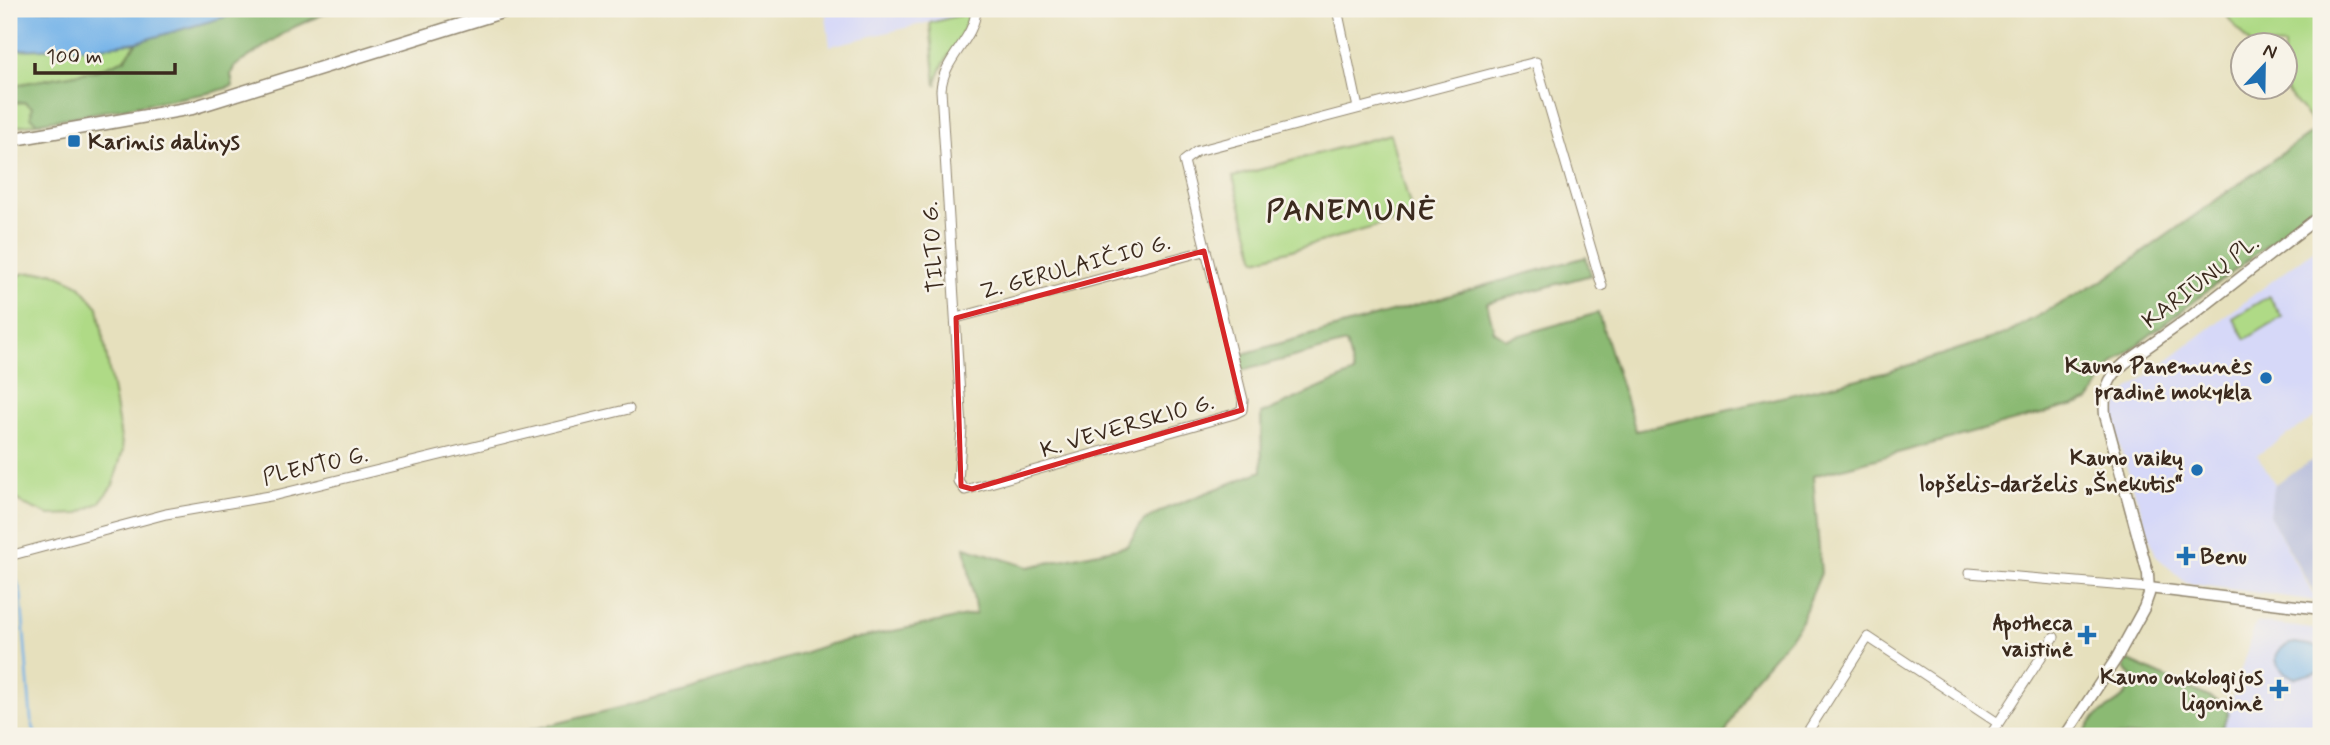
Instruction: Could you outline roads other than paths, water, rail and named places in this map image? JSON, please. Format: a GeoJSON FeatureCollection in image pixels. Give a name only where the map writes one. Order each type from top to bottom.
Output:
{"type":"FeatureCollection","features":[{"type":"Feature","properties":{"kind":"main road"},"geometry":{"type":"LineString","coordinates":[[9,140],[192,108],[511,9]]}},
{"type":"Feature","properties":{"kind":"street","name":"TILTO G."},"geometry":{"type":"LineString","coordinates":[[965,489],[958,481],[962,428],[941,90],[948,65],[973,27],[976,9]]}},
{"type":"Feature","properties":{"kind":"street"},"geometry":{"type":"LineString","coordinates":[[1337,9],[1358,108]]}},
{"type":"Feature","properties":{"kind":"street"},"geometry":{"type":"LineString","coordinates":[[1204,251],[1184,160],[1197,151],[1536,62],[1602,286]]}},
{"type":"Feature","properties":{"kind":"street","name":"KARIŪNŲ PL."},"geometry":{"type":"LineString","coordinates":[[2149,588],[2148,574],[2105,415],[2106,385],[2124,363],[2190,317],[2321,215]]}},
{"type":"Feature","properties":{"kind":"street","name":"Z. GERULAIČIO G."},"geometry":{"type":"LineString","coordinates":[[956,318],[1204,251]]}},
{"type":"Feature","properties":{"kind":"street","name":"K. VEVERSKIO G."},"geometry":{"type":"LineString","coordinates":[[965,489],[1242,410],[1243,400],[1204,251]]}},
{"type":"Feature","properties":{"kind":"street","name":"PLENTO G."},"geometry":{"type":"LineString","coordinates":[[9,556],[166,514],[276,495],[629,409]]}},
{"type":"Feature","properties":{"kind":"street"},"geometry":{"type":"LineString","coordinates":[[1969,573],[2149,588],[2321,609]]}},
{"type":"Feature","properties":{"kind":"street"},"geometry":{"type":"LineString","coordinates":[[2065,736],[2131,634],[2144,608],[2149,588]]}},
{"type":"Feature","properties":{"kind":"street"},"geometry":{"type":"LineString","coordinates":[[1808,735],[1868,637],[1998,723]]}},
{"type":"Feature","properties":{"kind":"street"},"geometry":{"type":"LineString","coordinates":[[1990,736],[2054,637]]}},
{"type":"Feature","properties":{"kind":"water"},"geometry":{"type":"Polygon","coordinates":[[[9,9],[253,9],[137,42],[100,47],[9,50],[9,9]]]}},
{"type":"Feature","properties":{"kind":"water"},"geometry":{"type":"Polygon","coordinates":[[[2295,643],[2321,647],[2321,671],[2295,678],[2281,669],[2276,659],[2277,654],[2281,649],[2295,643]]]}},
{"type":"Feature","properties":{"kind":"waterway"},"geometry":{"type":"LineString","coordinates":[[11,563],[21,594],[31,719],[36,736]]}},
{"type":"Feature","properties":{"kind":"place","name":"Karinis dalinys"},"geometry":{"type":"Point","coordinates":[74,141]}},
{"type":"Feature","properties":{"kind":"place","name":"Kauno Panemunės pradinė mokykla"},"geometry":{"type":"Point","coordinates":[2266,378]}},
{"type":"Feature","properties":{"kind":"place","name":"Kauno vaikų lopšelis-darželis „Šnekutis“"},"geometry":{"type":"Point","coordinates":[2197,470]}},
{"type":"Feature","properties":{"kind":"place","name":"Benu"},"geometry":{"type":"Point","coordinates":[2186,556]}},
{"type":"Feature","properties":{"kind":"place","name":"Apotheca vaistinė"},"geometry":{"type":"Point","coordinates":[2087,635]}},
{"type":"Feature","properties":{"kind":"place","name":"Kauno onkologijos ligoninė"},"geometry":{"type":"Point","coordinates":[2279,689]}},
{"type":"Feature","properties":{"kind":"district","name":"PANEMUNĖ"},"geometry":{"type":"Point","coordinates":[1352,210]}}]}
